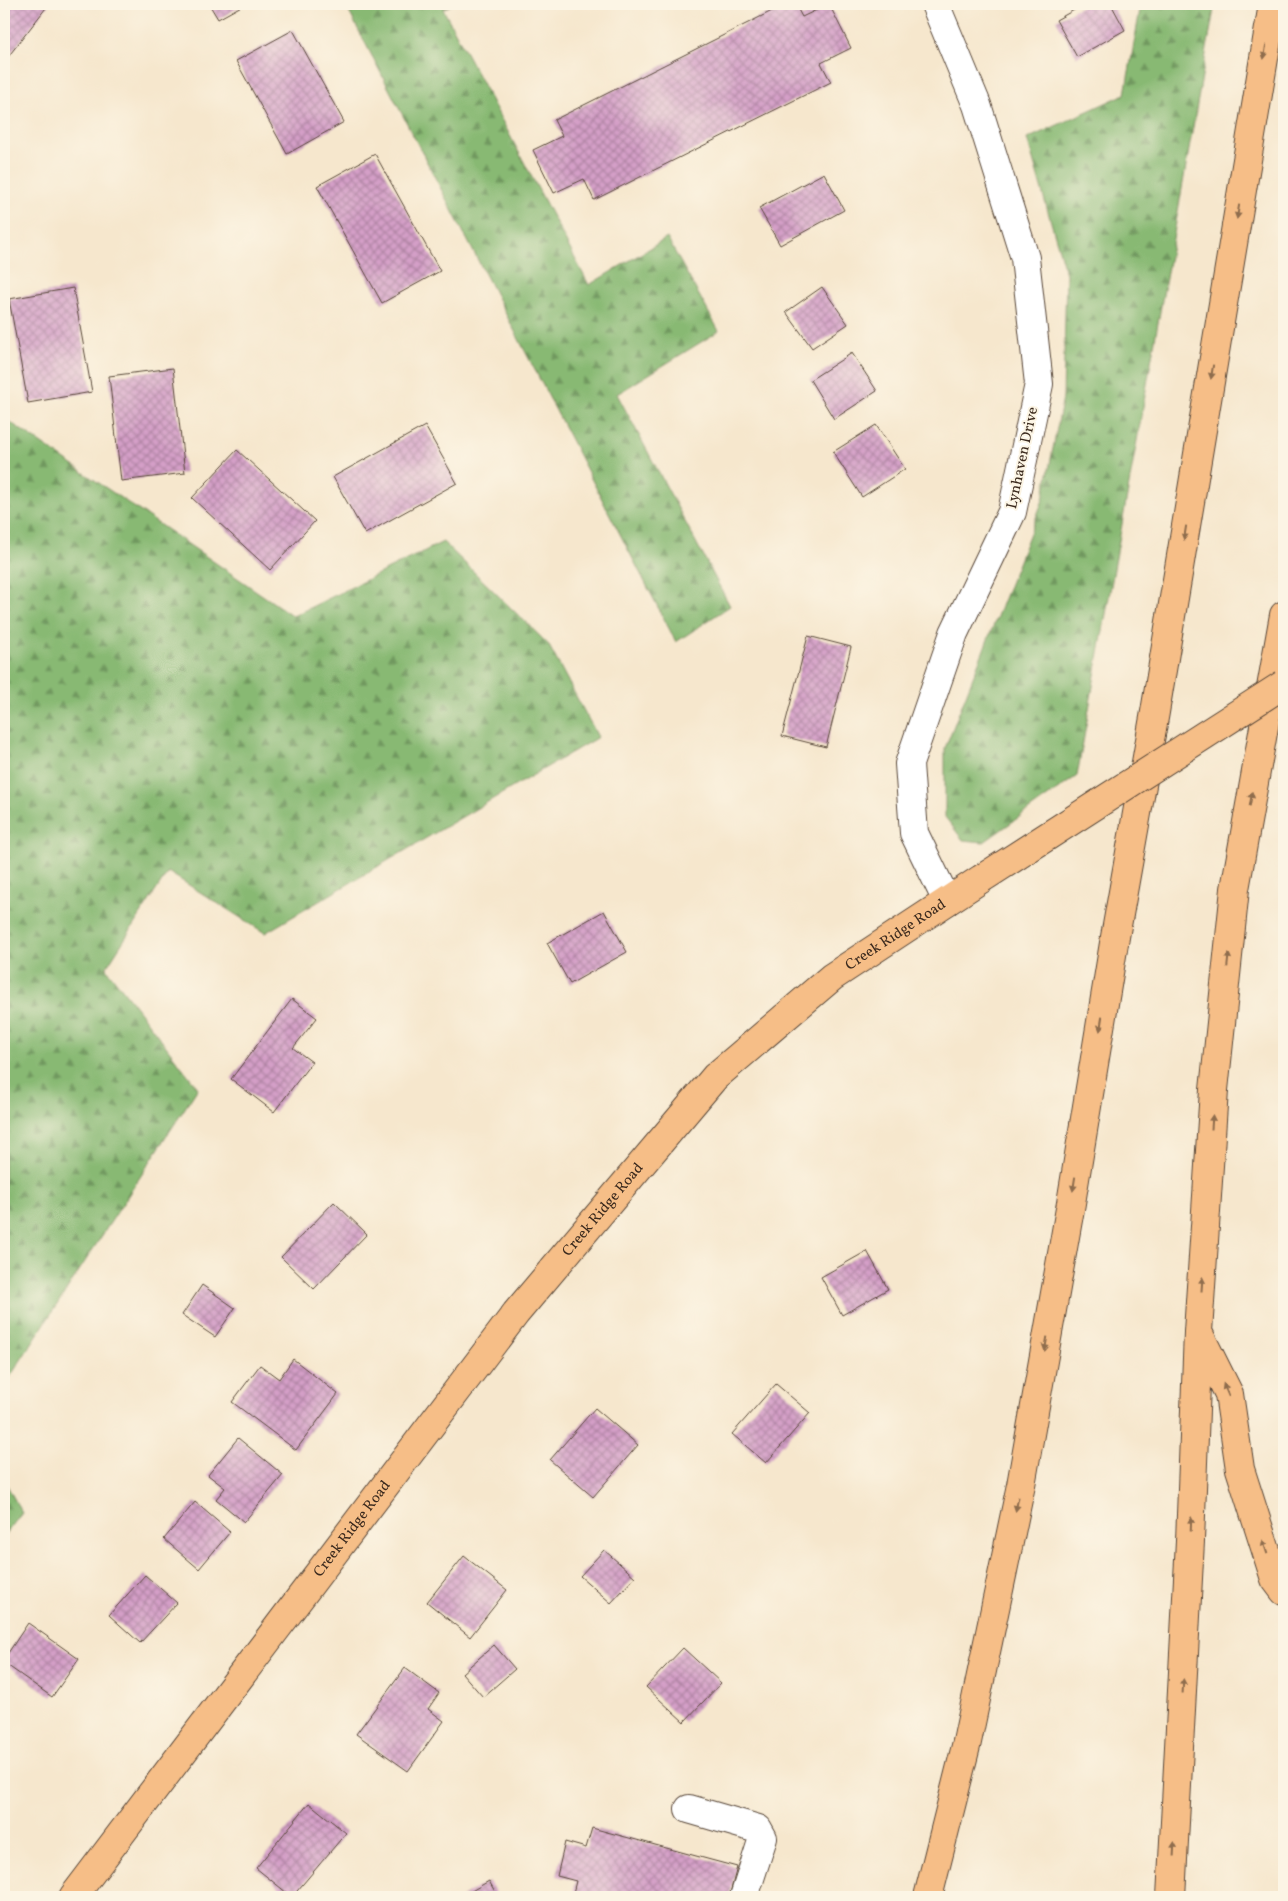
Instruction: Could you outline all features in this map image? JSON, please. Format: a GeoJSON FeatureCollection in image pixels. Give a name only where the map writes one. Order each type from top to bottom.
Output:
{"type":"FeatureCollection","features":[{"type":"Feature","properties":{"kind":"main road"},"geometry":{"type":"LineString","coordinates":[[928,1897],[967,1742],[1021,1485],[1155,712],[1273,4]]}},
{"type":"Feature","properties":{"kind":"main road"},"geometry":{"type":"LineString","coordinates":[[1171,1897],[1198,1332],[1214,1090],[1235,889],[1284,616]]}},
{"type":"Feature","properties":{"kind":"main road","name":"Creek Ridge Road"},"geometry":{"type":"LineString","coordinates":[[73,1897],[516,1313],[715,1077],[832,977],[1284,684]]}},
{"type":"Feature","properties":{"kind":"main road"},"geometry":{"type":"LineString","coordinates":[[1198,1332],[1229,1394],[1240,1469],[1275,1578],[1284,1591]]}},
{"type":"Feature","properties":{"kind":"street","name":"Lynhaven Drive"},"geometry":{"type":"LineString","coordinates":[[935,4],[977,104],[1026,258],[1039,384],[1012,512],[954,633],[909,764],[914,833],[947,901]]}},
{"type":"Feature","properties":{"kind":"street"},"geometry":{"type":"LineString","coordinates":[[689,1809],[758,1829],[763,1838],[744,1897]]}},
{"type":"Feature","properties":{"kind":"green space"},"geometry":{"type":"Polygon","coordinates":[[[345,4],[453,4],[443,9],[589,285],[667,238],[719,331],[617,394],[730,606],[676,642],[345,4]]]}},
{"type":"Feature","properties":{"kind":"green space"},"geometry":{"type":"Polygon","coordinates":[[[1141,4],[1215,4],[1077,776],[984,842],[963,840],[945,817],[945,748],[1043,500],[1063,397],[1066,274],[1027,139],[1125,94],[1141,4]]]}},
{"type":"Feature","properties":{"kind":"green space"},"geometry":{"type":"Polygon","coordinates":[[[4,418],[293,616],[443,542],[548,644],[598,737],[265,933],[168,872],[106,968],[198,1088],[4,1386],[4,418]]]}},
{"type":"Feature","properties":{"kind":"green space"},"geometry":{"type":"Polygon","coordinates":[[[4,1480],[22,1513],[4,1536],[4,1480]]]}},
{"type":"Feature","properties":{"kind":"building"},"geometry":{"type":"Polygon","coordinates":[[[4,4],[49,4],[4,62],[4,4]]]}},
{"type":"Feature","properties":{"kind":"building"},"geometry":{"type":"Polygon","coordinates":[[[209,4],[245,4],[218,19],[209,4]]]}},
{"type":"Feature","properties":{"kind":"building"},"geometry":{"type":"Polygon","coordinates":[[[786,4],[795,4],[802,17],[829,4],[851,48],[821,63],[831,82],[594,200],[584,179],[554,193],[533,150],[562,136],[554,120],[786,4]]]}},
{"type":"Feature","properties":{"kind":"building"},"geometry":{"type":"Polygon","coordinates":[[[1085,4],[1111,4],[1125,30],[1077,57],[1056,20],[1085,4]]]}},
{"type":"Feature","properties":{"kind":"building"},"geometry":{"type":"Polygon","coordinates":[[[293,30],[344,122],[287,154],[236,61],[293,30]]]}},
{"type":"Feature","properties":{"kind":"building"},"geometry":{"type":"Polygon","coordinates":[[[375,154],[440,271],[382,303],[317,186],[375,154]]]}},
{"type":"Feature","properties":{"kind":"building"},"geometry":{"type":"Polygon","coordinates":[[[824,173],[844,210],[780,245],[759,208],[824,173]]]}},
{"type":"Feature","properties":{"kind":"building"},"geometry":{"type":"Polygon","coordinates":[[[822,287],[848,324],[812,348],[786,312],[822,287]]]}},
{"type":"Feature","properties":{"kind":"building"},"geometry":{"type":"Polygon","coordinates":[[[73,288],[92,392],[28,403],[9,299],[73,288]]]}},
{"type":"Feature","properties":{"kind":"building"},"geometry":{"type":"Polygon","coordinates":[[[852,353],[877,391],[834,419],[810,380],[852,353]]]}},
{"type":"Feature","properties":{"kind":"building"},"geometry":{"type":"Polygon","coordinates":[[[173,368],[185,473],[121,481],[109,376],[173,368]]]}},
{"type":"Feature","properties":{"kind":"building"},"geometry":{"type":"Polygon","coordinates":[[[876,425],[905,469],[862,497],[833,452],[876,425]]]}},
{"type":"Feature","properties":{"kind":"building"},"geometry":{"type":"Polygon","coordinates":[[[425,426],[457,483],[365,534],[333,477],[425,426]]]}},
{"type":"Feature","properties":{"kind":"building"},"geometry":{"type":"Polygon","coordinates":[[[237,450],[315,521],[270,570],[192,498],[237,450]]]}},
{"type":"Feature","properties":{"kind":"building"},"geometry":{"type":"Polygon","coordinates":[[[808,636],[851,647],[826,747],[782,736],[808,636]]]}},
{"type":"Feature","properties":{"kind":"building"},"geometry":{"type":"Polygon","coordinates":[[[604,911],[627,952],[570,984],[547,943],[604,911]]]}},
{"type":"Feature","properties":{"kind":"building"},"geometry":{"type":"Polygon","coordinates":[[[292,999],[317,1018],[293,1048],[312,1062],[274,1112],[231,1079],[292,999]]]}},
{"type":"Feature","properties":{"kind":"building"},"geometry":{"type":"Polygon","coordinates":[[[334,1202],[367,1234],[314,1289],[281,1257],[334,1202]]]}},
{"type":"Feature","properties":{"kind":"building"},"geometry":{"type":"Polygon","coordinates":[[[867,1251],[888,1289],[842,1315],[821,1277],[867,1251]]]}},
{"type":"Feature","properties":{"kind":"building"},"geometry":{"type":"Polygon","coordinates":[[[202,1285],[235,1308],[215,1337],[182,1315],[202,1285]]]}},
{"type":"Feature","properties":{"kind":"building"},"geometry":{"type":"Polygon","coordinates":[[[293,1359],[338,1394],[296,1450],[232,1402],[260,1365],[279,1379],[293,1359]]]}},
{"type":"Feature","properties":{"kind":"building"},"geometry":{"type":"Polygon","coordinates":[[[776,1384],[810,1413],[766,1463],[732,1434],[776,1384]]]}},
{"type":"Feature","properties":{"kind":"building"},"geometry":{"type":"Polygon","coordinates":[[[595,1408],[638,1445],[593,1497],[550,1460],[595,1408]]]}},
{"type":"Feature","properties":{"kind":"building"},"geometry":{"type":"Polygon","coordinates":[[[238,1438],[283,1475],[244,1522],[216,1499],[225,1488],[208,1475],[238,1438]]]}},
{"type":"Feature","properties":{"kind":"building"},"geometry":{"type":"Polygon","coordinates":[[[195,1502],[230,1532],[199,1569],[164,1539],[195,1502]]]}},
{"type":"Feature","properties":{"kind":"building"},"geometry":{"type":"Polygon","coordinates":[[[604,1550],[635,1577],[611,1603],[580,1576],[604,1550]]]}},
{"type":"Feature","properties":{"kind":"building"},"geometry":{"type":"Polygon","coordinates":[[[464,1556],[507,1590],[470,1637],[427,1602],[464,1556]]]}},
{"type":"Feature","properties":{"kind":"building"},"geometry":{"type":"Polygon","coordinates":[[[145,1575],[177,1603],[140,1643],[109,1615],[145,1575]]]}},
{"type":"Feature","properties":{"kind":"building"},"geometry":{"type":"Polygon","coordinates":[[[28,1623],[79,1659],[52,1697],[4,1663],[4,1659],[28,1623]]]}},
{"type":"Feature","properties":{"kind":"building"},"geometry":{"type":"Polygon","coordinates":[[[494,1645],[515,1669],[483,1697],[462,1673],[494,1645]]]}},
{"type":"Feature","properties":{"kind":"building"},"geometry":{"type":"Polygon","coordinates":[[[683,1648],[721,1683],[684,1722],[646,1687],[683,1648]]]}},
{"type":"Feature","properties":{"kind":"building"},"geometry":{"type":"Polygon","coordinates":[[[405,1668],[439,1693],[428,1709],[444,1721],[408,1771],[356,1734],[405,1668]]]}},
{"type":"Feature","properties":{"kind":"building"},"geometry":{"type":"Polygon","coordinates":[[[309,1803],[346,1833],[292,1897],[256,1868],[309,1803]]]}},
{"type":"Feature","properties":{"kind":"building"},"geometry":{"type":"Polygon","coordinates":[[[592,1828],[737,1867],[729,1897],[572,1897],[576,1881],[557,1876],[565,1842],[586,1848],[592,1828]]]}},
{"type":"Feature","properties":{"kind":"building"},"geometry":{"type":"Polygon","coordinates":[[[489,1881],[498,1897],[461,1897],[489,1881]]]}}]}
